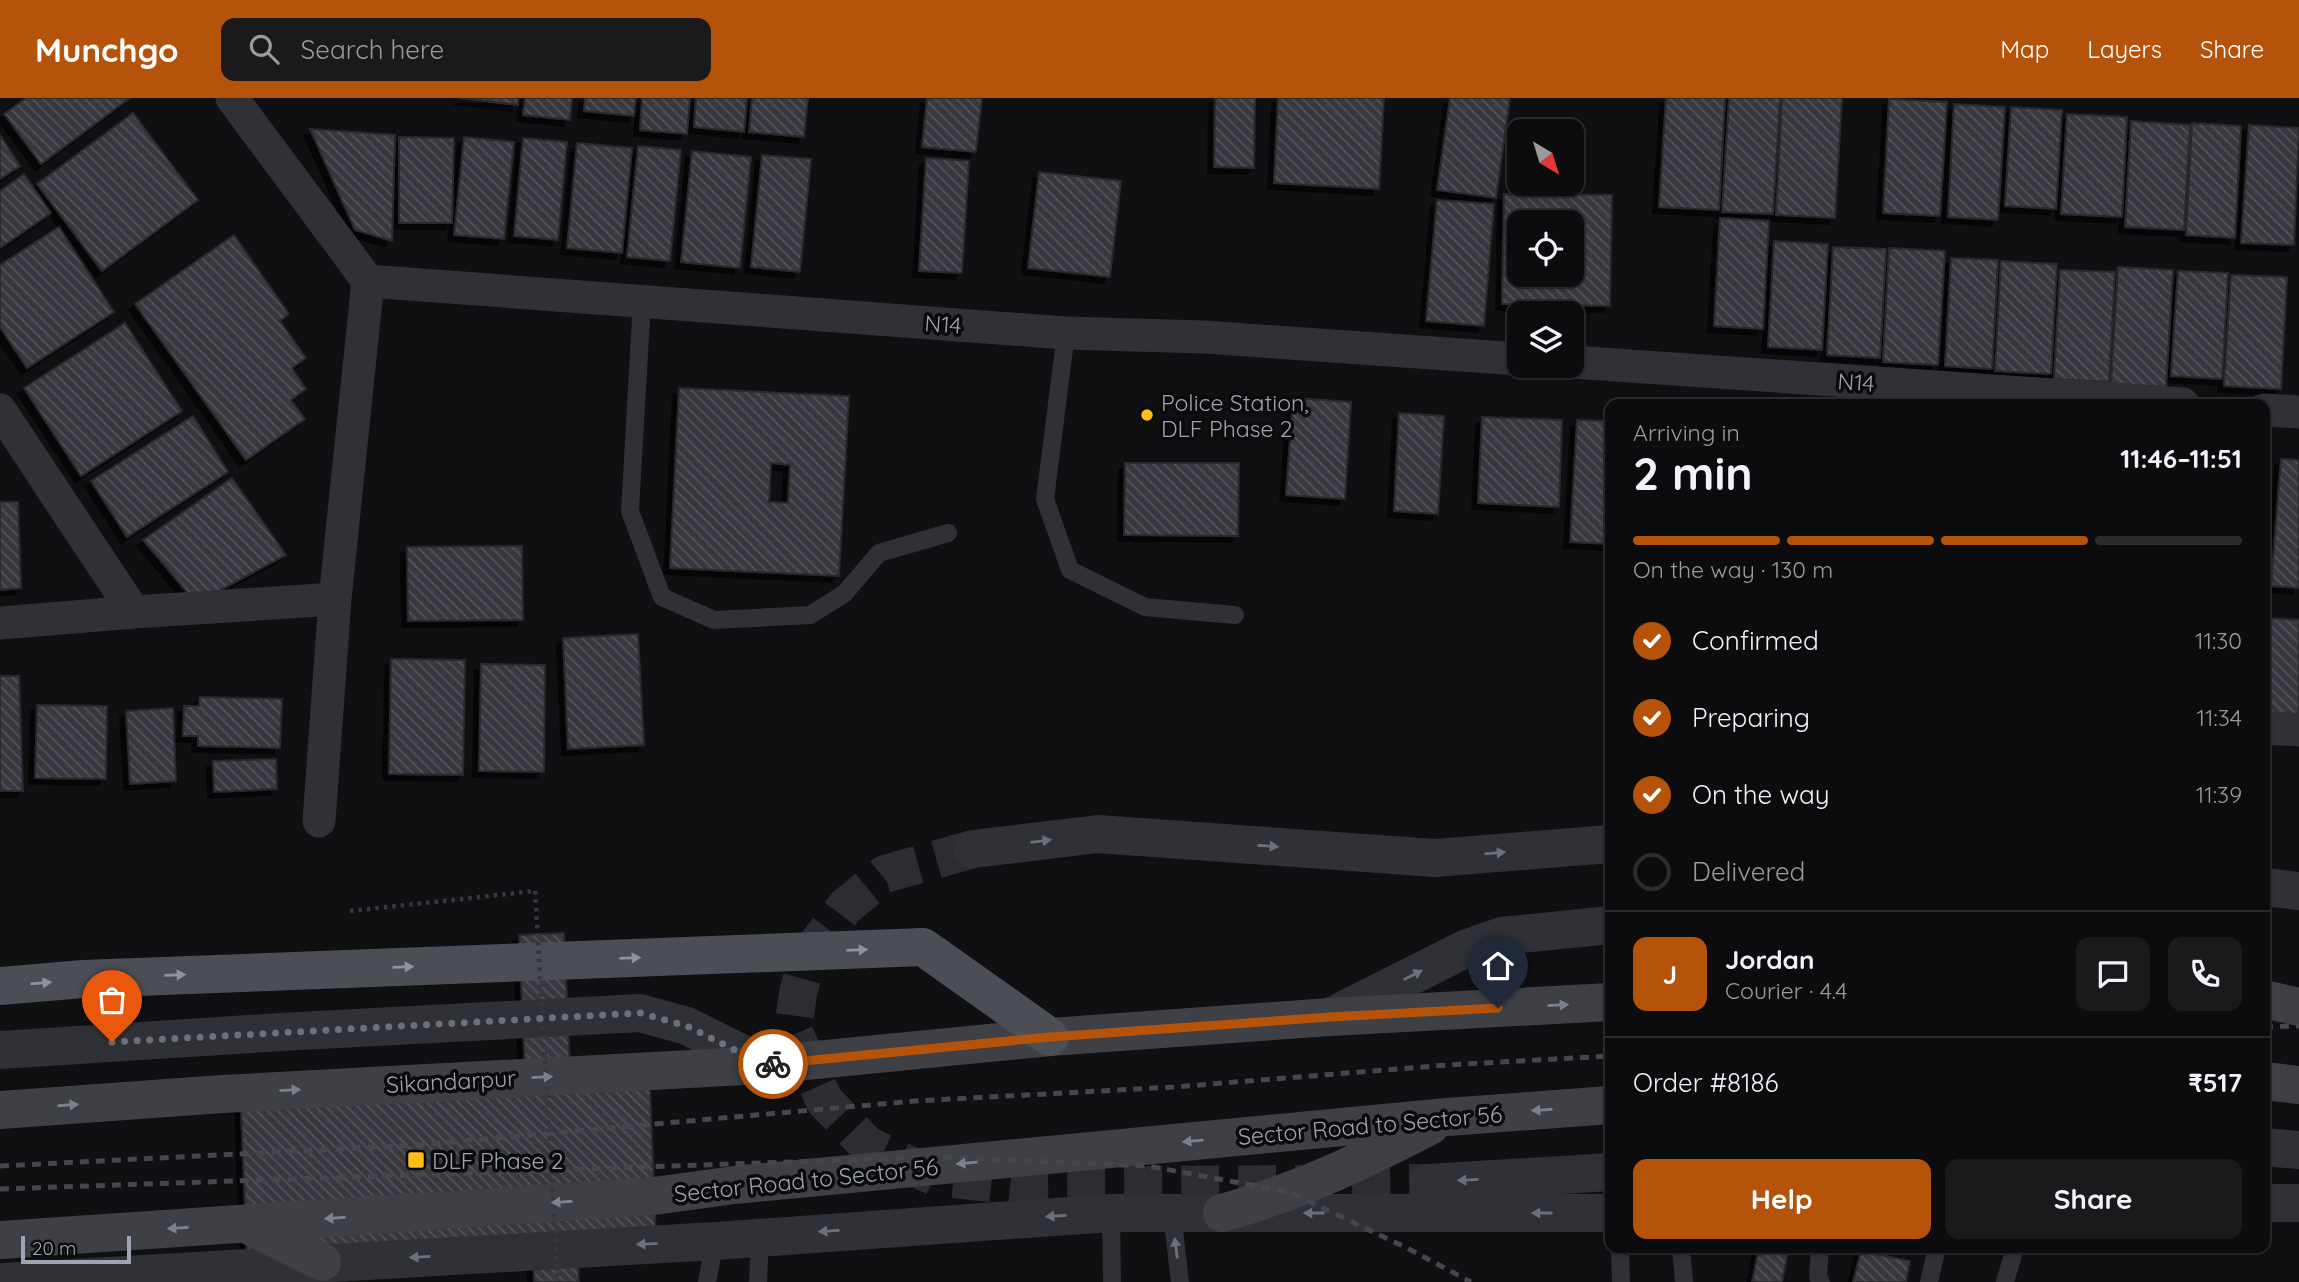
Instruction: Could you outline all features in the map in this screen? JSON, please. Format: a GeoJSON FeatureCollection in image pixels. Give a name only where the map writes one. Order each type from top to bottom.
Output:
{"type":"FeatureCollection","features":[{"type":"Feature","properties":{"kind":"main road"},"geometry":{"type":"LineString","coordinates":[[0,986],[83,979],[923,947],[1050,1037],[1330,1017],[1605,1002]]}},
{"type":"Feature","properties":{"kind":"main road"},"geometry":{"type":"LineString","coordinates":[[2270,1000],[2299,1007]]}},
{"type":"Feature","properties":{"kind":"main road","name":"Sikandarpur"},"geometry":{"type":"LineString","coordinates":[[0,1110],[222,1094],[765,1065],[1050,1037]]}},
{"type":"Feature","properties":{"kind":"main road"},"geometry":{"type":"LineString","coordinates":[[2270,1082],[2299,1085]]}},
{"type":"Feature","properties":{"kind":"main road","name":"Sector Road to Sector 56"},"geometry":{"type":"LineString","coordinates":[[0,1240],[654,1196],[734,1185],[1447,1117],[1605,1105]]}},
{"type":"Feature","properties":{"kind":"main road"},"geometry":{"type":"LineString","coordinates":[[1222,1213],[1264,1202],[1335,1172],[1447,1117]]}},
{"type":"Feature","properties":{"kind":"main road"},"geometry":{"type":"LineString","coordinates":[[246,1224],[305,1270]]}},
{"type":"Feature","properties":{"kind":"street"},"geometry":{"type":"LineString","coordinates":[[232,98],[368,281],[335,599],[319,821]]}},
{"type":"Feature","properties":{"kind":"street","name":"N14"},"geometry":{"type":"LineString","coordinates":[[368,281],[1066,333],[1204,337],[1507,358]]}},
{"type":"Feature","properties":{"kind":"street","name":"N14"},"geometry":{"type":"LineString","coordinates":[[1584,363],[1908,395],[2030,399]]}},
{"type":"Feature","properties":{"kind":"street"},"geometry":{"type":"LineString","coordinates":[[0,410],[134,612]]}},
{"type":"Feature","properties":{"kind":"street"},"geometry":{"type":"LineString","coordinates":[[2270,410],[2299,412]]}},
{"type":"Feature","properties":{"kind":"street"},"geometry":{"type":"LineString","coordinates":[[0,623],[335,599]]}},
{"type":"Feature","properties":{"kind":"street"},"geometry":{"type":"LineString","coordinates":[[2270,728],[2299,730]]}},
{"type":"Feature","properties":{"kind":"street"},"geometry":{"type":"LineString","coordinates":[[973,849],[1098,834],[1435,858],[1605,844]]}},
{"type":"Feature","properties":{"kind":"street"},"geometry":{"type":"LineString","coordinates":[[2270,888],[2299,891]]}},
{"type":"Feature","properties":{"kind":"street"},"geometry":{"type":"LineString","coordinates":[[1330,1017],[1465,949],[1502,936],[1605,926]]}},
{"type":"Feature","properties":{"kind":"street"},"geometry":{"type":"LineString","coordinates":[[0,1050],[640,1013],[687,1026],[765,1065]]}},
{"type":"Feature","properties":{"kind":"street"},"geometry":{"type":"LineString","coordinates":[[2270,1148],[2299,1150]]}},
{"type":"Feature","properties":{"kind":"street"},"geometry":{"type":"LineString","coordinates":[[1427,1183],[1605,1172]]}},
{"type":"Feature","properties":{"kind":"street"},"geometry":{"type":"LineString","coordinates":[[2270,1203],[2299,1203]]}},
{"type":"Feature","properties":{"kind":"street"},"geometry":{"type":"LineString","coordinates":[[4,1282],[305,1270],[1111,1213],[1605,1213]]}},
{"type":"Feature","properties":{"kind":"lane"},"geometry":{"type":"LineString","coordinates":[[642,301],[630,510],[662,597],[714,620],[810,615],[844,594],[879,553],[948,533]]}},
{"type":"Feature","properties":{"kind":"lane"},"geometry":{"type":"LineString","coordinates":[[1066,333],[1045,499],[1070,570],[1146,607],[1234,615]]}},
{"type":"Feature","properties":{"kind":"lane"},"geometry":{"type":"LineString","coordinates":[[1111,1213],[1112,1282]]}},
{"type":"Feature","properties":{"kind":"lane"},"geometry":{"type":"LineString","coordinates":[[1172,1213],[1180,1282]]}},
{"type":"Feature","properties":{"kind":"lane"},"geometry":{"type":"LineString","coordinates":[[758,1282],[760,1237]]}},
{"type":"Feature","properties":{"kind":"lane"},"geometry":{"type":"LineString","coordinates":[[706,1282],[715,1241]]}},
{"type":"Feature","properties":{"kind":"lane"},"geometry":{"type":"LineString","coordinates":[[1620,1253],[1621,1282]]}},
{"type":"Feature","properties":{"kind":"lane"},"geometry":{"type":"LineString","coordinates":[[1681,1253],[1684,1282]]}},
{"type":"Feature","properties":{"kind":"lane"},"geometry":{"type":"LineString","coordinates":[[1820,1253],[1818,1277],[1821,1282]]}},
{"type":"Feature","properties":{"kind":"lane"},"geometry":{"type":"LineString","coordinates":[[1929,1282],[1936,1253]]}},
{"type":"Feature","properties":{"kind":"lane"},"geometry":{"type":"LineString","coordinates":[[2005,1282],[2014,1253]]}},
{"type":"Feature","properties":{"kind":"path"},"geometry":{"type":"LineString","coordinates":[[350,911],[535,891],[558,1282]]}},
{"type":"Feature","properties":{"kind":"building"},"geometry":{"type":"Polygon","coordinates":[[[26,98],[130,98],[41,164],[4,114],[26,98]]]}},
{"type":"Feature","properties":{"kind":"building"},"geometry":{"type":"Polygon","coordinates":[[[459,98],[518,98],[518,105],[459,98]]]}},
{"type":"Feature","properties":{"kind":"building"},"geometry":{"type":"Polygon","coordinates":[[[525,98],[572,98],[570,120],[523,115],[525,98]]]}},
{"type":"Feature","properties":{"kind":"building"},"geometry":{"type":"Polygon","coordinates":[[[585,98],[636,98],[634,116],[584,111],[585,98]]]}},
{"type":"Feature","properties":{"kind":"building"},"geometry":{"type":"Polygon","coordinates":[[[642,98],[690,98],[687,134],[640,130],[642,98]]]}},
{"type":"Feature","properties":{"kind":"building"},"geometry":{"type":"Polygon","coordinates":[[[696,98],[747,98],[744,132],[694,127],[696,98]]]}},
{"type":"Feature","properties":{"kind":"building"},"geometry":{"type":"Polygon","coordinates":[[[752,98],[808,98],[804,137],[749,132],[752,98]]]}},
{"type":"Feature","properties":{"kind":"building"},"geometry":{"type":"Polygon","coordinates":[[[927,98],[982,98],[976,152],[922,147],[927,98]]]}},
{"type":"Feature","properties":{"kind":"building"},"geometry":{"type":"Polygon","coordinates":[[[1215,98],[1255,98],[1254,168],[1214,167],[1215,98]]]}},
{"type":"Feature","properties":{"kind":"building"},"geometry":{"type":"Polygon","coordinates":[[[1278,98],[1384,98],[1379,189],[1274,183],[1278,98]]]}},
{"type":"Feature","properties":{"kind":"building"},"geometry":{"type":"Polygon","coordinates":[[[1450,98],[1510,98],[1496,198],[1437,190],[1450,98]]]}},
{"type":"Feature","properties":{"kind":"building"},"geometry":{"type":"Polygon","coordinates":[[[1666,98],[1725,98],[1719,210],[1659,207],[1666,98]]]}},
{"type":"Feature","properties":{"kind":"building"},"geometry":{"type":"Polygon","coordinates":[[[1729,98],[1780,98],[1773,214],[1722,212],[1729,98]]]}},
{"type":"Feature","properties":{"kind":"building"},"geometry":{"type":"Polygon","coordinates":[[[1782,98],[1842,98],[1835,218],[1776,215],[1782,98]]]}},
{"type":"Feature","properties":{"kind":"building"},"geometry":{"type":"Polygon","coordinates":[[[1889,99],[1947,102],[1940,216],[1883,213],[1889,99]]]}},
{"type":"Feature","properties":{"kind":"building"},"geometry":{"type":"Polygon","coordinates":[[[1954,104],[2005,107],[1998,220],[1948,217],[1954,104]]]}},
{"type":"Feature","properties":{"kind":"building"},"geometry":{"type":"Polygon","coordinates":[[[2011,107],[2062,110],[2056,209],[2005,206],[2011,107]]]}},
{"type":"Feature","properties":{"kind":"building"},"geometry":{"type":"Polygon","coordinates":[[[133,113],[198,200],[102,271],[37,184],[133,113]]]}},
{"type":"Feature","properties":{"kind":"building"},"geometry":{"type":"Polygon","coordinates":[[[2067,114],[2127,117],[2122,217],[2061,214],[2067,114]]]}},
{"type":"Feature","properties":{"kind":"building"},"geometry":{"type":"Polygon","coordinates":[[[2131,121],[2190,125],[2184,230],[2125,227],[2131,121]]]}},
{"type":"Feature","properties":{"kind":"building"},"geometry":{"type":"Polygon","coordinates":[[[2192,123],[2241,126],[2235,238],[2186,235],[2192,123]]]}},
{"type":"Feature","properties":{"kind":"building"},"geometry":{"type":"Polygon","coordinates":[[[2249,125],[2299,128],[2294,245],[2241,243],[2249,125]]]}},
{"type":"Feature","properties":{"kind":"building"},"geometry":{"type":"Polygon","coordinates":[[[310,129],[395,135],[392,241],[355,230],[310,129]]]}},
{"type":"Feature","properties":{"kind":"building"},"geometry":{"type":"Polygon","coordinates":[[[0,135],[20,166],[0,179],[0,135]]]}},
{"type":"Feature","properties":{"kind":"building"},"geometry":{"type":"Polygon","coordinates":[[[399,137],[454,138],[452,223],[399,223],[399,137]]]}},
{"type":"Feature","properties":{"kind":"building"},"geometry":{"type":"Polygon","coordinates":[[[464,137],[514,142],[504,239],[454,235],[464,137]]]}},
{"type":"Feature","properties":{"kind":"building"},"geometry":{"type":"Polygon","coordinates":[[[523,138],[567,142],[558,240],[514,236],[523,138]]]}},
{"type":"Feature","properties":{"kind":"building"},"geometry":{"type":"Polygon","coordinates":[[[577,143],[632,148],[622,253],[567,248],[577,143]]]}},
{"type":"Feature","properties":{"kind":"building"},"geometry":{"type":"Polygon","coordinates":[[[638,146],[681,150],[670,261],[627,257],[638,146]]]}},
{"type":"Feature","properties":{"kind":"building"},"geometry":{"type":"Polygon","coordinates":[[[692,151],[751,157],[740,268],[681,262],[692,151]]]}},
{"type":"Feature","properties":{"kind":"building"},"geometry":{"type":"Polygon","coordinates":[[[762,155],[811,159],[800,272],[751,267],[762,155]]]}},
{"type":"Feature","properties":{"kind":"building"},"geometry":{"type":"Polygon","coordinates":[[[926,158],[969,161],[962,273],[919,271],[926,158]]]}},
{"type":"Feature","properties":{"kind":"building"},"geometry":{"type":"Polygon","coordinates":[[[1039,172],[1121,181],[1110,277],[1028,268],[1039,172]]]}},
{"type":"Feature","properties":{"kind":"building"},"geometry":{"type":"Polygon","coordinates":[[[24,174],[51,213],[0,248],[0,191],[24,174]]]}},
{"type":"Feature","properties":{"kind":"building"},"geometry":{"type":"Polygon","coordinates":[[[1504,194],[1612,195],[1610,306],[1584,306],[1584,301],[1507,301],[1507,304],[1502,304],[1504,194]]]}},
{"type":"Feature","properties":{"kind":"building"},"geometry":{"type":"Polygon","coordinates":[[[1437,200],[1494,204],[1484,326],[1426,321],[1437,200]]]}},
{"type":"Feature","properties":{"kind":"building"},"geometry":{"type":"Polygon","coordinates":[[[1720,218],[1769,221],[1763,329],[1714,326],[1720,218]]]}},
{"type":"Feature","properties":{"kind":"building"},"geometry":{"type":"Polygon","coordinates":[[[59,227],[114,312],[27,368],[0,327],[0,265],[59,227]]]}},
{"type":"Feature","properties":{"kind":"building"},"geometry":{"type":"Polygon","coordinates":[[[234,235],[289,314],[280,321],[306,358],[292,368],[306,389],[291,400],[305,419],[246,460],[135,304],[234,235]]]}},
{"type":"Feature","properties":{"kind":"building"},"geometry":{"type":"Polygon","coordinates":[[[1774,241],[1828,244],[1822,350],[1768,347],[1774,241]]]}},
{"type":"Feature","properties":{"kind":"building"},"geometry":{"type":"Polygon","coordinates":[[[1833,247],[1886,249],[1880,358],[1827,355],[1833,247]]]}},
{"type":"Feature","properties":{"kind":"building"},"geometry":{"type":"Polygon","coordinates":[[[1889,248],[1945,251],[1938,365],[1883,362],[1889,248]]]}},
{"type":"Feature","properties":{"kind":"building"},"geometry":{"type":"Polygon","coordinates":[[[1951,258],[1998,260],[1992,369],[1945,366],[1951,258]]]}},
{"type":"Feature","properties":{"kind":"building"},"geometry":{"type":"Polygon","coordinates":[[[2001,261],[2057,264],[2051,374],[1995,371],[2001,261]]]}},
{"type":"Feature","properties":{"kind":"building"},"geometry":{"type":"Polygon","coordinates":[[[2118,267],[2173,270],[2166,387],[2111,384],[2118,267]]]}},
{"type":"Feature","properties":{"kind":"building"},"geometry":{"type":"Polygon","coordinates":[[[2060,270],[2115,272],[2109,382],[2054,379],[2060,270]]]}},
{"type":"Feature","properties":{"kind":"building"},"geometry":{"type":"Polygon","coordinates":[[[2178,271],[2228,273],[2222,379],[2171,376],[2178,271]]]}},
{"type":"Feature","properties":{"kind":"building"},"geometry":{"type":"Polygon","coordinates":[[[2231,275],[2287,277],[2281,389],[2224,386],[2231,275]]]}},
{"type":"Feature","properties":{"kind":"building"},"geometry":{"type":"Polygon","coordinates":[[[125,323],[182,411],[81,476],[24,388],[125,323]]]}},
{"type":"Feature","properties":{"kind":"building"},"geometry":{"type":"Polygon","coordinates":[[[679,388],[849,396],[839,576],[670,568],[679,388]],[[771,463],[769,502],[788,503],[790,465],[771,463]]]}},
{"type":"Feature","properties":{"kind":"building"},"geometry":{"type":"Polygon","coordinates":[[[1293,398],[1351,402],[1345,499],[1286,495],[1293,398]]]}},
{"type":"Feature","properties":{"kind":"building"},"geometry":{"type":"Polygon","coordinates":[[[1399,413],[1444,416],[1438,514],[1394,511],[1399,413]]]}},
{"type":"Feature","properties":{"kind":"building"},"geometry":{"type":"Polygon","coordinates":[[[193,416],[228,472],[127,537],[91,481],[193,416]]]}},
{"type":"Feature","properties":{"kind":"building"},"geometry":{"type":"Polygon","coordinates":[[[1482,417],[1562,420],[1559,507],[1478,503],[1482,417]]]}},
{"type":"Feature","properties":{"kind":"building"},"geometry":{"type":"Polygon","coordinates":[[[1577,420],[1605,421],[1605,544],[1570,542],[1577,420]]]}},
{"type":"Feature","properties":{"kind":"building"},"geometry":{"type":"Polygon","coordinates":[[[2281,459],[2299,460],[2299,588],[2271,586],[2281,459]]]}},
{"type":"Feature","properties":{"kind":"building"},"geometry":{"type":"Polygon","coordinates":[[[1125,463],[1239,463],[1238,536],[1124,535],[1125,463]]]}},
{"type":"Feature","properties":{"kind":"building"},"geometry":{"type":"Polygon","coordinates":[[[232,478],[286,555],[196,603],[143,540],[232,478]]]}},
{"type":"Feature","properties":{"kind":"building"},"geometry":{"type":"Polygon","coordinates":[[[0,502],[18,502],[21,588],[0,590],[0,502]]]}},
{"type":"Feature","properties":{"kind":"building"},"geometry":{"type":"Polygon","coordinates":[[[522,546],[523,620],[408,621],[407,547],[522,546]]]}},
{"type":"Feature","properties":{"kind":"building"},"geometry":{"type":"Polygon","coordinates":[[[2270,618],[2299,620],[2299,714],[2270,712],[2270,618]]]}},
{"type":"Feature","properties":{"kind":"building"},"geometry":{"type":"Polygon","coordinates":[[[638,634],[644,745],[568,749],[563,638],[638,634]]]}},
{"type":"Feature","properties":{"kind":"building"},"geometry":{"type":"Polygon","coordinates":[[[391,659],[465,660],[463,775],[389,774],[391,659]]]}},
{"type":"Feature","properties":{"kind":"building"},"geometry":{"type":"Polygon","coordinates":[[[481,664],[545,665],[544,772],[479,771],[481,664]]]}},
{"type":"Feature","properties":{"kind":"building"},"geometry":{"type":"Polygon","coordinates":[[[0,676],[19,676],[23,791],[0,791],[0,676]]]}},
{"type":"Feature","properties":{"kind":"building"},"geometry":{"type":"Polygon","coordinates":[[[200,697],[282,699],[280,748],[198,746],[198,736],[183,736],[184,706],[199,706],[200,697]]]}},
{"type":"Feature","properties":{"kind":"building"},"geometry":{"type":"Polygon","coordinates":[[[37,705],[107,706],[106,779],[35,778],[37,705]]]}},
{"type":"Feature","properties":{"kind":"building"},"geometry":{"type":"Polygon","coordinates":[[[173,708],[176,781],[130,784],[126,711],[173,708]]]}},
{"type":"Feature","properties":{"kind":"building"},"geometry":{"type":"Polygon","coordinates":[[[276,759],[277,789],[214,792],[213,761],[276,759]]]}},
{"type":"Feature","properties":{"kind":"building"},"geometry":{"type":"Polygon","coordinates":[[[564,933],[571,1093],[650,1089],[656,1237],[577,1241],[579,1282],[534,1282],[533,1244],[247,1257],[241,1108],[526,1095],[519,935],[564,933]]]}},
{"type":"Feature","properties":{"kind":"building"},"geometry":{"type":"Polygon","coordinates":[[[1758,1253],[1788,1253],[1782,1282],[1752,1282],[1758,1253]]]}},
{"type":"Feature","properties":{"kind":"building"},"geometry":{"type":"Polygon","coordinates":[[[1860,1253],[1910,1261],[1906,1282],[1853,1282],[1860,1253]]]}},
{"type":"Feature","properties":{"kind":"tunnel"},"geometry":{"type":"LineString","coordinates":[[973,849],[885,874],[845,907],[808,956],[798,993],[793,1030],[824,1100],[867,1145],[935,1177],[1019,1186],[1428,1183]]}},
{"type":"Feature","properties":{"kind":"railway"},"geometry":{"type":"LineString","coordinates":[[2270,1027],[2299,1026]]}},
{"type":"Feature","properties":{"kind":"railway"},"geometry":{"type":"LineString","coordinates":[[0,1166],[417,1145],[915,1101],[1174,1087],[1447,1065],[1605,1056]]}},
{"type":"Feature","properties":{"kind":"railway"},"geometry":{"type":"LineString","coordinates":[[0,1189],[935,1157],[1148,1166],[1289,1192],[1407,1248],[1471,1282]]}},
{"type":"Feature","properties":{"kind":"way so far"},"geometry":{"type":"LineString","coordinates":[[112,1042],[640,1013],[687,1026],[765,1065],[773,1064]]}},
{"type":"Feature","properties":{"kind":"place","name":"Police Station, DLF Phase 2"},"geometry":{"type":"Point","coordinates":[1147,415]}},
{"type":"Feature","properties":{"kind":"place","name":"DLF Phase 2"},"geometry":{"type":"Point","coordinates":[416,1160]}},
{"type":"Feature","properties":{"kind":"route"},"geometry":{"type":"LineString","coordinates":[[773,1064],[1050,1037],[1498,1008]]}}]}
